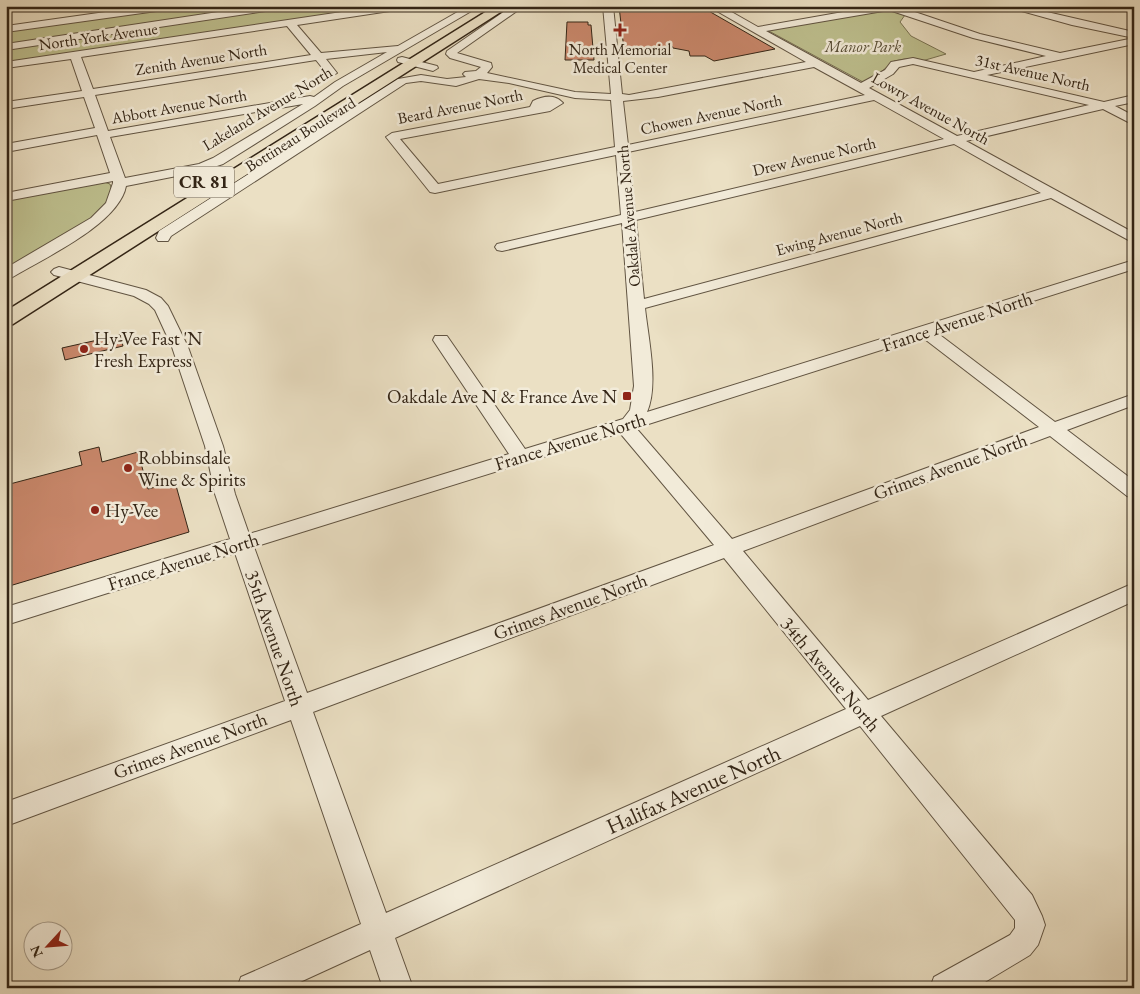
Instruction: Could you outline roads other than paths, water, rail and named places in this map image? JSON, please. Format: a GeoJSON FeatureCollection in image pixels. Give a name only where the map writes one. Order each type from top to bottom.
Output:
{"type":"FeatureCollection","features":[{"type":"Feature","properties":{"kind":"main road","name":"Bottineau Boulevard"},"geometry":{"type":"LineString","coordinates":[[6,320],[68,274],[408,58],[493,8]]}},
{"type":"Feature","properties":{"kind":"main road","name":"Bottineau Boulevard"},"geometry":{"type":"LineString","coordinates":[[6,303],[32,289],[68,274]]}},
{"type":"Feature","properties":{"kind":"street"},"geometry":{"type":"LineString","coordinates":[[6,29],[63,17],[171,6]]}},
{"type":"Feature","properties":{"kind":"street","name":"North York Avenue"},"geometry":{"type":"LineString","coordinates":[[6,65],[403,6]]}},
{"type":"Feature","properties":{"kind":"street","name":"Lakeland Avenue North"},"geometry":{"type":"LineString","coordinates":[[118,179],[202,167],[218,160],[364,69],[408,58],[475,6]]}},
{"type":"Feature","properties":{"kind":"street"},"geometry":{"type":"LineString","coordinates":[[163,238],[164,234],[402,81],[422,78],[456,83],[466,81],[479,74],[487,65],[454,56],[452,51],[520,6]]}},
{"type":"Feature","properties":{"kind":"street","name":"Oakdale Avenue North"},"geometry":{"type":"LineString","coordinates":[[608,6],[642,361],[643,405],[636,417],[627,424]]}},
{"type":"Feature","properties":{"kind":"street","name":"Lowry Avenue North"},"geometry":{"type":"LineString","coordinates":[[713,6],[1134,239]]}},
{"type":"Feature","properties":{"kind":"street"},"geometry":{"type":"LineString","coordinates":[[1008,6],[1134,35]]}},
{"type":"Feature","properties":{"kind":"street"},"geometry":{"type":"LineString","coordinates":[[6,47],[272,7]]}},
{"type":"Feature","properties":{"kind":"street"},"geometry":{"type":"LineString","coordinates":[[756,30],[888,7],[977,36],[1059,56]]}},
{"type":"Feature","properties":{"kind":"street"},"geometry":{"type":"LineString","coordinates":[[290,23],[332,73]]}},
{"type":"Feature","properties":{"kind":"street"},"geometry":{"type":"LineString","coordinates":[[973,74],[1134,41]]}},
{"type":"Feature","properties":{"kind":"street","name":"Zenith Avenue North"},"geometry":{"type":"LineString","coordinates":[[6,106],[317,57],[395,48],[408,58]]}},
{"type":"Feature","properties":{"kind":"street"},"geometry":{"type":"LineString","coordinates":[[6,275],[96,221],[116,200],[118,179],[75,55]]}},
{"type":"Feature","properties":{"kind":"street"},"geometry":{"type":"LineString","coordinates":[[408,58],[466,74],[479,74],[575,94],[617,98],[658,94],[816,63]]}},
{"type":"Feature","properties":{"kind":"street","name":"31st Avenue North"},"geometry":{"type":"LineString","coordinates":[[860,88],[889,72],[895,64],[913,61],[1104,105],[1134,121]]}},
{"type":"Feature","properties":{"kind":"street","name":"Chowen Avenue North"},"geometry":{"type":"LineString","coordinates":[[435,189],[876,96]]}},
{"type":"Feature","properties":{"kind":"street","name":"Abbott Avenue North"},"geometry":{"type":"LineString","coordinates":[[6,148],[320,98]]}},
{"type":"Feature","properties":{"kind":"street","name":"Drew Avenue North"},"geometry":{"type":"LineString","coordinates":[[502,247],[1134,98]]}},
{"type":"Feature","properties":{"kind":"street","name":"Beard Avenue North"},"geometry":{"type":"LineString","coordinates":[[435,189],[392,137],[535,109]]}},
{"type":"Feature","properties":{"kind":"street"},"geometry":{"type":"LineString","coordinates":[[6,197],[118,179]]}},
{"type":"Feature","properties":{"kind":"street","name":"Ewing Avenue North"},"geometry":{"type":"LineString","coordinates":[[636,306],[1052,194]]}},
{"type":"Feature","properties":{"kind":"street","name":"France Avenue North"},"geometry":{"type":"LineString","coordinates":[[6,616],[627,424],[1134,264]]}},
{"type":"Feature","properties":{"kind":"street","name":"35th Avenue North"},"geometry":{"type":"LineString","coordinates":[[68,274],[140,292],[155,302],[167,316],[180,347],[214,446],[225,494],[398,988]]}},
{"type":"Feature","properties":{"kind":"street"},"geometry":{"type":"LineString","coordinates":[[924,331],[1134,491]]}},
{"type":"Feature","properties":{"kind":"street"},"geometry":{"type":"LineString","coordinates":[[441,340],[521,457]]}},
{"type":"Feature","properties":{"kind":"street","name":"Grimes Avenue North"},"geometry":{"type":"LineString","coordinates":[[6,814],[1134,399]]}},
{"type":"Feature","properties":{"kind":"street","name":"34th Avenue North"},"geometry":{"type":"LineString","coordinates":[[627,424],[1030,917],[1031,927],[1028,937],[1020,945],[945,988]]}},
{"type":"Feature","properties":{"kind":"street","name":"Halifax Avenue North"},"geometry":{"type":"LineString","coordinates":[[252,988],[1134,591]]}},
{"type":"Feature","properties":{"kind":"place","name":"North Memorial Medical Center"},"geometry":{"type":"Point","coordinates":[620,30]}},
{"type":"Feature","properties":{"kind":"place","name":"Hy-Vee Fast 'N Fresh Express"},"geometry":{"type":"Point","coordinates":[84,349]}},
{"type":"Feature","properties":{"kind":"place","name":"Oakdale Ave N & France Ave N"},"geometry":{"type":"Point","coordinates":[627,396]}},
{"type":"Feature","properties":{"kind":"place","name":"Robbinsdale Wine & Spirits"},"geometry":{"type":"Point","coordinates":[128,468]}},
{"type":"Feature","properties":{"kind":"place","name":"Hy-Vee"},"geometry":{"type":"Point","coordinates":[95,510]}},
{"type":"Feature","properties":{"kind":"park label","name":"Manor Park"},"geometry":{"type":"Point","coordinates":[863,46]}}]}
